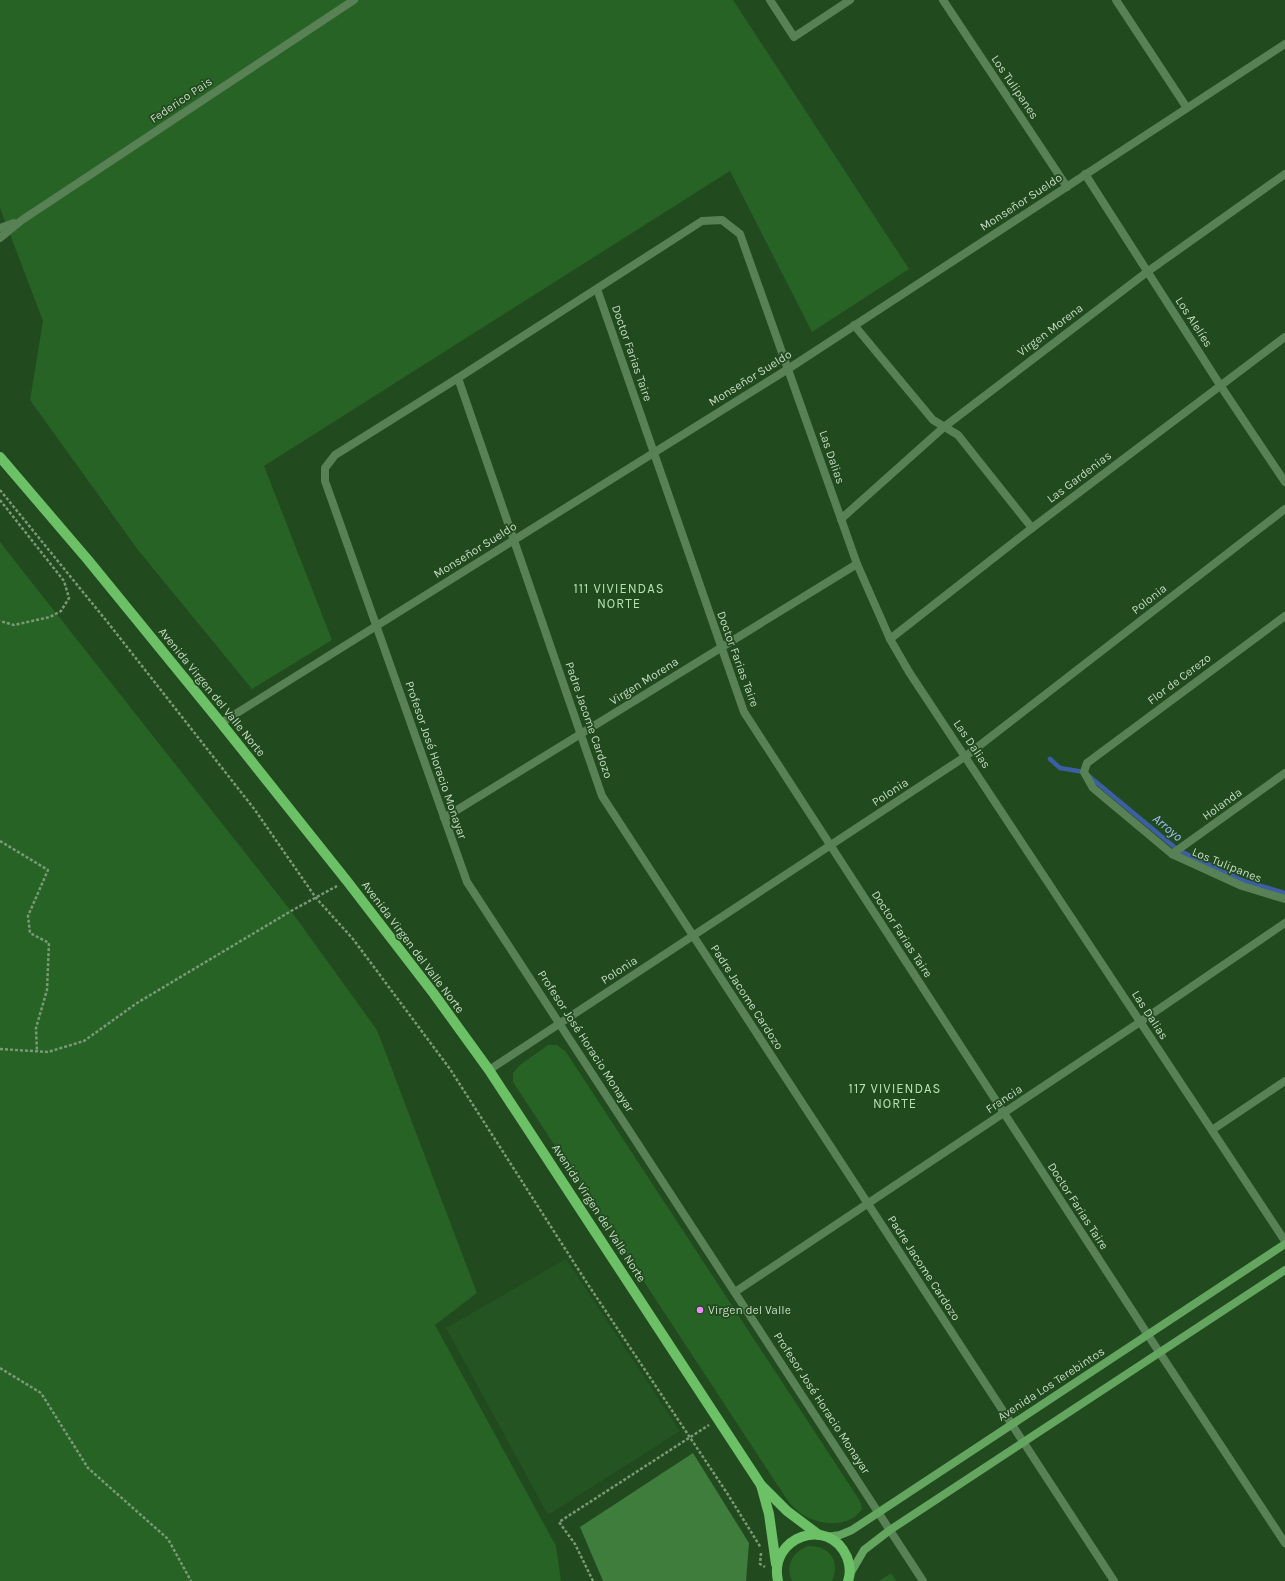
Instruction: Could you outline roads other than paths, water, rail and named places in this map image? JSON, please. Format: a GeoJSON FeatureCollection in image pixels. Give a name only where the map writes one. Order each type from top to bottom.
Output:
{"type":"FeatureCollection","features":[{"type":"Feature","properties":{"kind":"main road","name":"Avenida Virgen del Valle Norte"},"geometry":{"type":"LineString","coordinates":[[0,457],[88,560],[221,724],[347,881],[434,994],[489,1070],[761,1485],[787,1511],[823,1536],[836,1542],[844,1551],[849,1562],[849,1579]]}},
{"type":"Feature","properties":{"kind":"main road","name":"Avenida Los Terebintos"},"geometry":{"type":"LineString","coordinates":[[823,1536],[840,1535],[852,1530],[1285,1243]]}},
{"type":"Feature","properties":{"kind":"main road"},"geometry":{"type":"LineString","coordinates":[[849,1579],[864,1550],[890,1530],[1285,1270]]}},
{"type":"Feature","properties":{"kind":"main road","name":"Avenida Virgen del Valle Norte"},"geometry":{"type":"LineString","coordinates":[[761,1485],[769,1514],[774,1544],[776,1576]]}},
{"type":"Feature","properties":{"kind":"main road"},"geometry":{"type":"LineString","coordinates":[[776,1576],[779,1557],[786,1547],[795,1539],[807,1535],[823,1536]]}},
{"type":"Feature","properties":{"kind":"street","name":"Federico Pais"},"geometry":{"type":"LineString","coordinates":[[0,238],[22,220],[354,0]]}},
{"type":"Feature","properties":{"kind":"street"},"geometry":{"type":"LineString","coordinates":[[770,0],[794,37],[850,0]]}},
{"type":"Feature","properties":{"kind":"street","name":"Los Tulipanes"},"geometry":{"type":"LineString","coordinates":[[943,0],[1066,187]]}},
{"type":"Feature","properties":{"kind":"street"},"geometry":{"type":"LineString","coordinates":[[1116,0],[1187,108]]}},
{"type":"Feature","properties":{"kind":"street","name":"Monseñor Sueldo"},"geometry":{"type":"LineString","coordinates":[[221,724],[788,369],[1085,174],[1284,46]]}},
{"type":"Feature","properties":{"kind":"street","name":"Los Alelíes"},"geometry":{"type":"LineString","coordinates":[[1085,174],[1220,385],[1285,482]]}},
{"type":"Feature","properties":{"kind":"street","name":"Virgen Morena"},"geometry":{"type":"LineString","coordinates":[[841,519],[944,426],[1147,272],[1285,174]]}},
{"type":"Feature","properties":{"kind":"street","name":"Federico Pais"},"geometry":{"type":"LineString","coordinates":[[0,228],[22,220]]}},
{"type":"Feature","properties":{"kind":"street","name":"Las Dalias"},"geometry":{"type":"LineString","coordinates":[[597,289],[702,221],[722,220],[740,234],[857,564],[890,639],[909,672],[966,756],[1285,1243]]}},
{"type":"Feature","properties":{"kind":"street"},"geometry":{"type":"LineString","coordinates":[[458,378],[597,289]]}},
{"type":"Feature","properties":{"kind":"street","name":"Doctor Farias Taire"},"geometry":{"type":"LineString","coordinates":[[597,289],[744,712],[1148,1335],[1285,1543]]}},
{"type":"Feature","properties":{"kind":"street"},"geometry":{"type":"LineString","coordinates":[[854,325],[933,420],[958,435],[1032,528]]}},
{"type":"Feature","properties":{"kind":"street","name":"Las Gardenias"},"geometry":{"type":"LineString","coordinates":[[890,639],[1032,528],[1285,337]]}},
{"type":"Feature","properties":{"kind":"street","name":"Profesor José Horacio Monayar"},"geometry":{"type":"LineString","coordinates":[[458,378],[335,455],[325,468],[325,481],[467,882],[923,1581]]}},
{"type":"Feature","properties":{"kind":"street","name":"Padre Jacome Cardozo"},"geometry":{"type":"LineString","coordinates":[[458,378],[602,796],[1114,1581]]}},
{"type":"Feature","properties":{"kind":"street","name":"Polonia"},"geometry":{"type":"LineString","coordinates":[[489,1070],[966,756],[1285,509]]}},
{"type":"Feature","properties":{"kind":"street","name":"Virgen Morena"},"geometry":{"type":"LineString","coordinates":[[444,818],[857,564]]}},
{"type":"Feature","properties":{"kind":"street","name":"Flor de Cerezo"},"geometry":{"type":"LineString","coordinates":[[1087,762],[1285,616]]}},
{"type":"Feature","properties":{"kind":"street","name":"Los Tulipanes"},"geometry":{"type":"LineString","coordinates":[[1087,762],[1084,772],[1093,788],[1172,854],[1242,886],[1285,899]]}},
{"type":"Feature","properties":{"kind":"street","name":"Holanda"},"geometry":{"type":"LineString","coordinates":[[1172,854],[1285,774]]}},
{"type":"Feature","properties":{"kind":"street","name":"Francia"},"geometry":{"type":"LineString","coordinates":[[735,1292],[1140,1022],[1285,923]]}},
{"type":"Feature","properties":{"kind":"street"},"geometry":{"type":"LineString","coordinates":[[1212,1130],[1285,1081]]}},
{"type":"Feature","properties":{"kind":"waterway","name":"Arroyo"},"geometry":{"type":"LineString","coordinates":[[1050,759],[1060,768],[1084,772],[1178,850],[1244,881],[1285,893]]}},
{"type":"Feature","properties":{"kind":"place","name":"Virgen del Valle"},"geometry":{"type":"Point","coordinates":[700,1310]}},
{"type":"Feature","properties":{"kind":"district","name":"111 VIVIENDAS NORTE"},"geometry":{"type":"Point","coordinates":[619,596]}},
{"type":"Feature","properties":{"kind":"district","name":"117 VIVIENDAS NORTE"},"geometry":{"type":"Point","coordinates":[895,1096]}}]}
